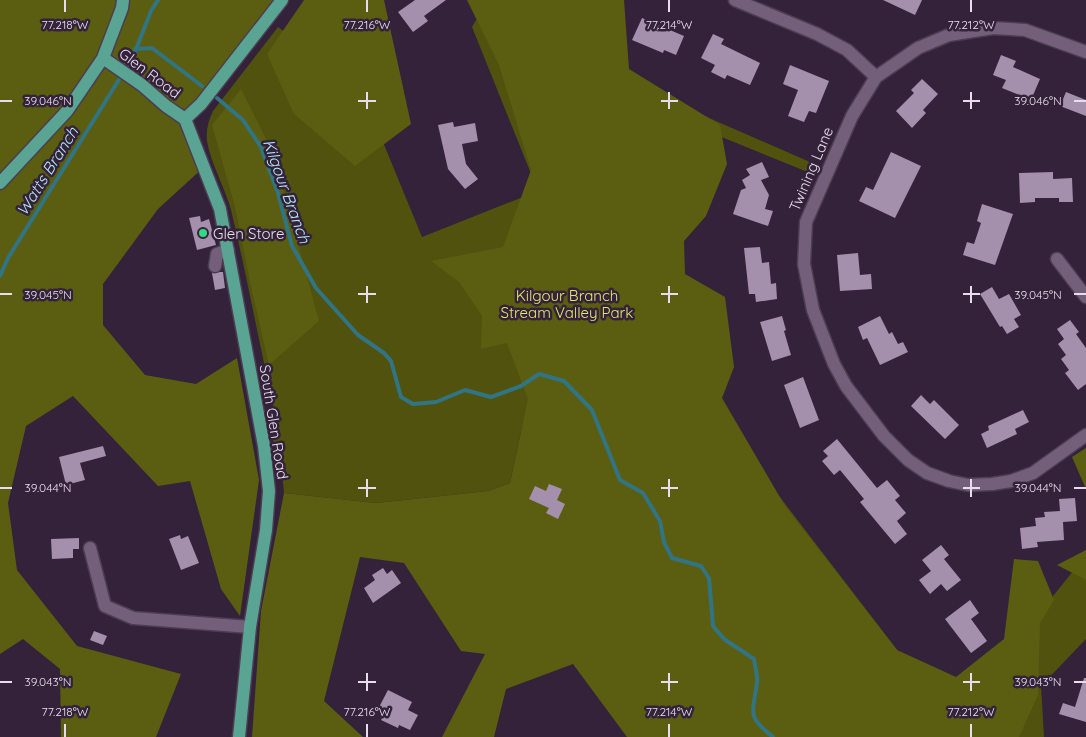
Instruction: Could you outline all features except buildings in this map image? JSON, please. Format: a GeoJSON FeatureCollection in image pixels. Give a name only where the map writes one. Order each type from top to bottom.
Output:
{"type":"FeatureCollection","features":[{"type":"Feature","properties":{"kind":"main road"},"geometry":{"type":"LineString","coordinates":[[103,58],[122,8],[123,0]]}},
{"type":"Feature","properties":{"kind":"main road","name":"Glen Road"},"geometry":{"type":"LineString","coordinates":[[0,183],[67,112],[103,58],[142,85],[166,106],[185,119],[201,104],[282,0]]}},
{"type":"Feature","properties":{"kind":"main road","name":"South Glen Road"},"geometry":{"type":"LineString","coordinates":[[185,119],[220,209],[264,446],[269,491],[266,530],[250,627],[239,737]]}},
{"type":"Feature","properties":{"kind":"street"},"geometry":{"type":"LineString","coordinates":[[734,0],[817,34],[848,50],[876,77]]}},
{"type":"Feature","properties":{"kind":"street","name":"Twining Lane"},"geometry":{"type":"LineString","coordinates":[[1086,52],[1025,30],[993,28],[941,38],[918,48],[876,77],[852,116],[806,222],[804,264],[813,310],[834,364],[846,386],[884,436],[908,460],[927,473],[968,485],[1011,481],[1033,473],[1086,435]]}},
{"type":"Feature","properties":{"kind":"street"},"geometry":{"type":"LineString","coordinates":[[215,266],[217,254],[228,250]]}},
{"type":"Feature","properties":{"kind":"street"},"geometry":{"type":"LineString","coordinates":[[1057,258],[1086,297]]}},
{"type":"Feature","properties":{"kind":"street"},"geometry":{"type":"LineString","coordinates":[[90,548],[104,606],[133,618],[250,627]]}},
{"type":"Feature","properties":{"kind":"green space"},"geometry":{"type":"Polygon","coordinates":[[[0,0],[282,0],[185,119],[204,167],[158,209],[103,284],[103,325],[145,375],[196,384],[237,358],[259,480],[240,616],[221,589],[190,481],[158,486],[73,396],[26,426],[8,503],[17,570],[77,646],[181,674],[156,737],[61,737],[60,669],[23,639],[0,654],[0,0]]]}},
{"type":"Feature","properties":{"kind":"green space"},"geometry":{"type":"Polygon","coordinates":[[[304,0],[384,0],[411,124],[355,166],[294,114],[267,54],[304,0]]]}},
{"type":"Feature","properties":{"kind":"green space"},"geometry":{"type":"Polygon","coordinates":[[[467,0],[624,0],[629,69],[720,125],[727,164],[706,216],[684,241],[685,274],[725,297],[734,367],[722,398],[785,506],[897,650],[956,677],[1004,639],[1014,559],[1038,561],[1054,600],[1040,623],[1038,695],[1019,737],[627,737],[573,664],[506,689],[494,737],[442,737],[485,654],[461,651],[404,563],[360,557],[324,701],[363,737],[252,737],[261,611],[284,493],[376,503],[488,491],[510,483],[528,399],[507,343],[481,349],[482,316],[459,282],[431,261],[503,247],[531,170],[499,65],[467,0]]]}},
{"type":"Feature","properties":{"kind":"green space","name":"Kilgour Branch Stream Valley Park"},"geometry":{"type":"Polygon","coordinates":[[[478,17],[819,166],[815,175],[719,136],[683,227],[681,333],[763,475],[937,702],[1021,636],[1086,555],[1086,639],[1041,686],[1044,737],[690,737],[522,427],[510,483],[488,491],[376,503],[284,493],[282,471],[276,471],[270,410],[274,409],[242,260],[231,210],[207,141],[207,129],[211,115],[278,27],[362,91],[422,237],[538,191],[472,27],[478,17]]]}},
{"type":"Feature","properties":{"kind":"green space"},"geometry":{"type":"Polygon","coordinates":[[[241,89],[274,155],[319,321],[269,365],[235,207],[212,125],[241,89]]]}},
{"type":"Feature","properties":{"kind":"green space"},"geometry":{"type":"Polygon","coordinates":[[[1086,448],[1086,489],[1072,457],[1086,448]]]}},
{"type":"Feature","properties":{"kind":"green space"},"geometry":{"type":"Polygon","coordinates":[[[1086,550],[1086,580],[1057,565],[1086,550]]]}},
{"type":"Feature","properties":{"kind":"waterway","name":"Watts Branch"},"geometry":{"type":"LineString","coordinates":[[0,276],[8,258],[133,57],[151,11],[158,0]]}},
{"type":"Feature","properties":{"kind":"waterway","name":"Kilgour Branch"},"geometry":{"type":"LineString","coordinates":[[135,49],[152,48],[202,86]]}},
{"type":"Feature","properties":{"kind":"waterway","name":"Kilgour Branch"},"geometry":{"type":"LineString","coordinates":[[217,98],[243,120],[261,147],[278,193],[292,246],[316,288],[358,335],[384,353],[391,361],[401,397],[413,404],[436,402],[465,390],[491,397],[521,386],[539,374],[564,381],[592,410],[620,480],[643,493],[660,521],[664,542],[672,558],[701,566],[709,578],[713,626],[724,639],[754,659],[757,680],[753,713],[759,724],[773,737]]}},
{"type":"Feature","properties":{"kind":"place","name":"Glen Store"},"geometry":{"type":"Point","coordinates":[203,233]}}]}
